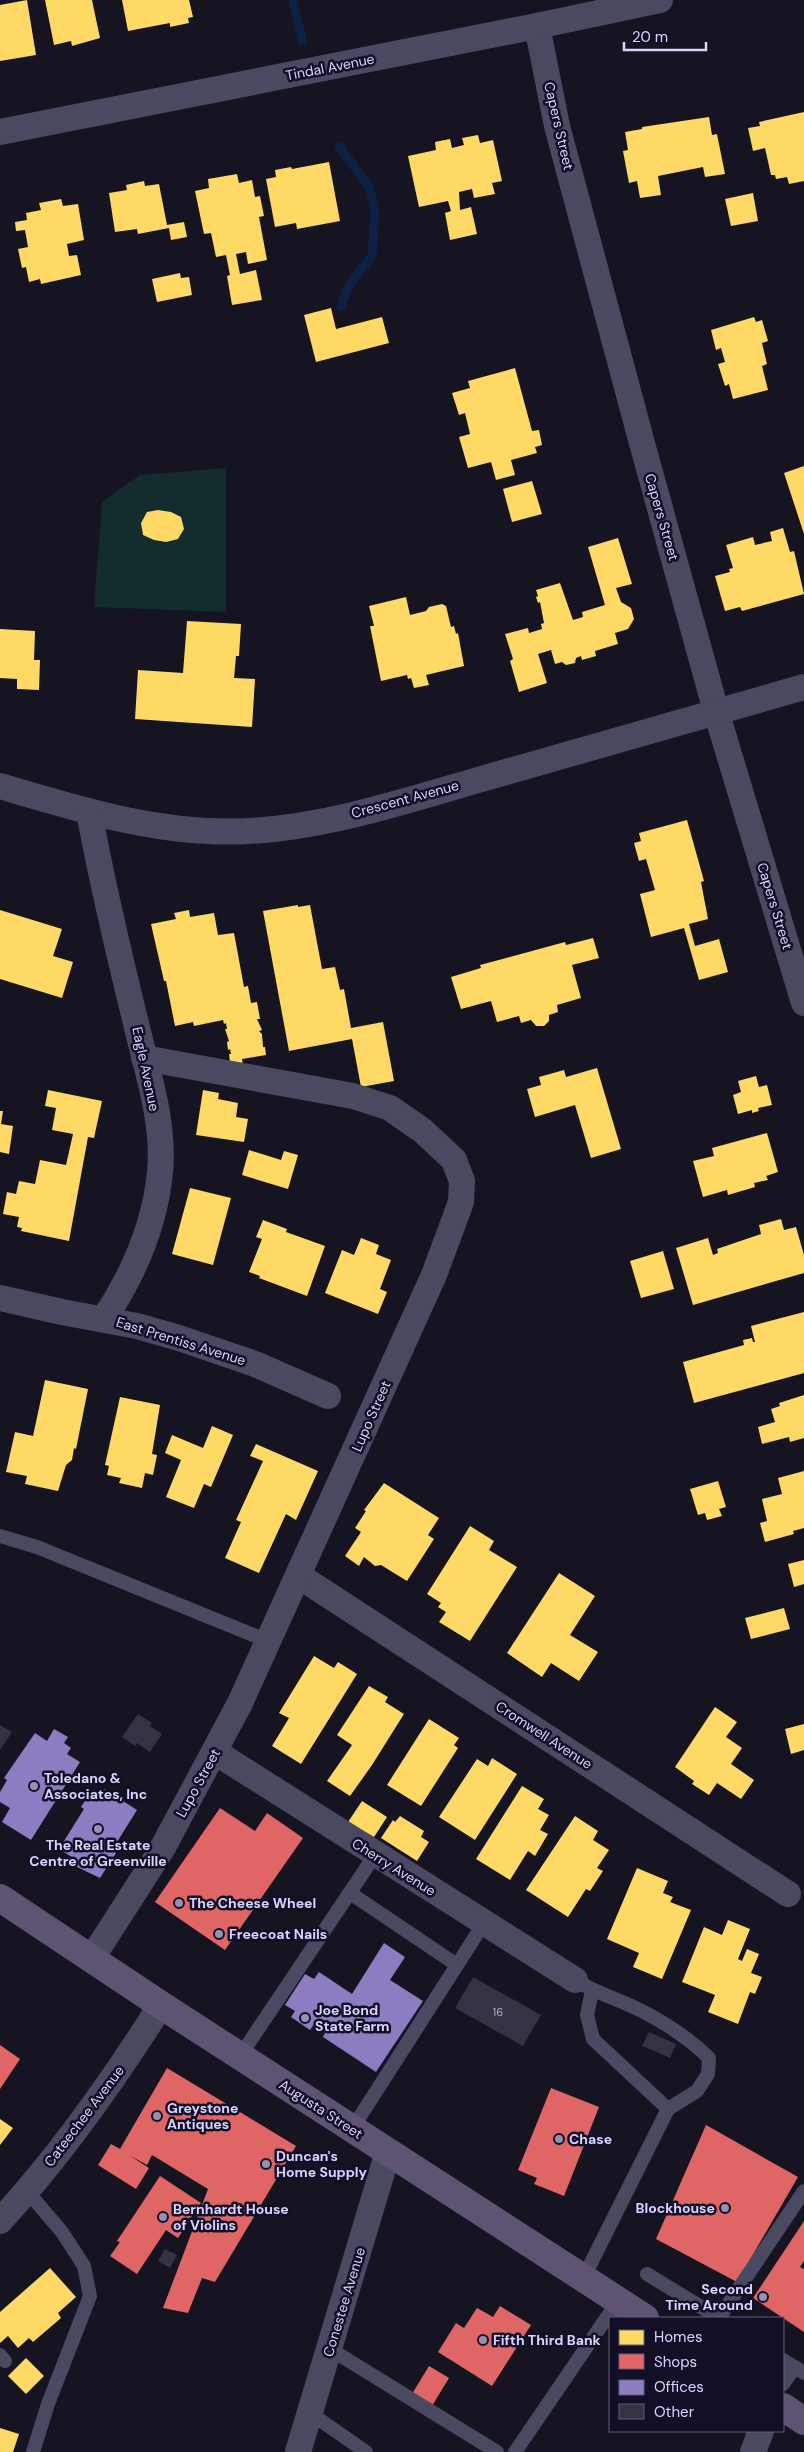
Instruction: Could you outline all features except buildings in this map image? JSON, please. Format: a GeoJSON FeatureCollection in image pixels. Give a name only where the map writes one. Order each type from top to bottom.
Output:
{"type":"FeatureCollection","features":[{"type":"Feature","properties":{"kind":"main road","name":"Augusta Street"},"geometry":{"type":"LineString","coordinates":[[0,1898],[161,2005],[643,2317]]}},
{"type":"Feature","properties":{"kind":"main road"},"geometry":{"type":"LineString","coordinates":[[784,2409],[804,2421]]}},
{"type":"Feature","properties":{"kind":"street","name":"Tindal Avenue"},"geometry":{"type":"LineString","coordinates":[[0,132],[660,0]]}},
{"type":"Feature","properties":{"kind":"street","name":"Capers Street"},"geometry":{"type":"LineString","coordinates":[[537,26],[557,126],[643,447],[716,711],[804,1003]]}},
{"type":"Feature","properties":{"kind":"street","name":"Crescent Avenue"},"geometry":{"type":"LineString","coordinates":[[0,786],[88,812],[136,822],[195,830],[248,831],[312,823],[414,798],[804,687]]}},
{"type":"Feature","properties":{"kind":"street","name":"Eagle Avenue"},"geometry":{"type":"LineString","coordinates":[[88,812],[103,886],[144,1058],[160,1139],[160,1172],[149,1225],[126,1285],[104,1319]]}},
{"type":"Feature","properties":{"kind":"street","name":"Lupo Street"},"geometry":{"type":"LineString","coordinates":[[92,1958],[162,1849],[215,1752],[299,1576],[434,1275],[461,1202],[462,1182],[454,1160],[423,1131],[390,1108],[353,1096],[144,1058]]}},
{"type":"Feature","properties":{"kind":"street","name":"East Prentiss Avenue"},"geometry":{"type":"LineString","coordinates":[[0,1298],[104,1319],[178,1338],[255,1364],[328,1396]]}},
{"type":"Feature","properties":{"kind":"street","name":"Cromwell Avenue"},"geometry":{"type":"LineString","coordinates":[[299,1576],[788,1894]]}},
{"type":"Feature","properties":{"kind":"street","name":"Cherry Avenue"},"geometry":{"type":"LineString","coordinates":[[215,1752],[584,1986]]}},
{"type":"Feature","properties":{"kind":"street","name":"Cateechee Avenue"},"geometry":{"type":"LineString","coordinates":[[0,2221],[27,2191],[124,2063],[161,2005]]}},
{"type":"Feature","properties":{"kind":"street","name":"Conestee Avenue"},"geometry":{"type":"LineString","coordinates":[[298,2452],[388,2152]]}},
{"type":"Feature","properties":{"kind":"street"},"geometry":{"type":"LineString","coordinates":[[754,2452],[761,2432]]}},
{"type":"Feature","properties":{"kind":"lane"},"geometry":{"type":"LineString","coordinates":[[0,1536],[37,1547],[268,1641]]}},
{"type":"Feature","properties":{"kind":"lane"},"geometry":{"type":"LineString","coordinates":[[240,2056],[375,1855]]}},
{"type":"Feature","properties":{"kind":"lane"},"geometry":{"type":"LineString","coordinates":[[350,1893],[457,1965]]}},
{"type":"Feature","properties":{"kind":"lane"},"geometry":{"type":"LineString","coordinates":[[352,2129],[484,1923]]}},
{"type":"Feature","properties":{"kind":"lane"},"geometry":{"type":"LineString","coordinates":[[584,1986],[587,2015],[593,2039],[668,2110]]}},
{"type":"Feature","properties":{"kind":"lane"},"geometry":{"type":"LineString","coordinates":[[584,1986],[642,2012],[698,2047],[709,2058],[708,2074],[696,2091],[668,2110],[584,2279]]}},
{"type":"Feature","properties":{"kind":"lane"},"geometry":{"type":"LineString","coordinates":[[27,2191],[62,2232],[84,2266],[90,2296],[48,2404],[33,2452]]}},
{"type":"Feature","properties":{"kind":"lane"},"geometry":{"type":"LineString","coordinates":[[720,2317],[804,2191]]}},
{"type":"Feature","properties":{"kind":"lane"},"geometry":{"type":"LineString","coordinates":[[647,2274],[717,2317]]}},
{"type":"Feature","properties":{"kind":"lane"},"geometry":{"type":"LineString","coordinates":[[515,2452],[618,2301]]}},
{"type":"Feature","properties":{"kind":"lane"},"geometry":{"type":"LineString","coordinates":[[330,2350],[497,2452]]}},
{"type":"Feature","properties":{"kind":"lane"},"geometry":{"type":"LineString","coordinates":[[784,2382],[794,2367]]}},
{"type":"Feature","properties":{"kind":"lane"},"geometry":{"type":"LineString","coordinates":[[310,2413],[366,2452]]}},
{"type":"Feature","properties":{"kind":"green space"},"geometry":{"type":"Polygon","coordinates":[[[226,468],[226,612],[94,607],[102,502],[140,475],[226,468]]]}},
{"type":"Feature","properties":{"kind":"waterway"},"geometry":{"type":"LineString","coordinates":[[293,0],[302,40]]}},
{"type":"Feature","properties":{"kind":"waterway"},"geometry":{"type":"LineString","coordinates":[[339,146],[370,188],[375,211],[372,256],[346,291],[341,307]]}},
{"type":"Feature","properties":{"kind":"place","name":"Toledano & Associates, Inc"},"geometry":{"type":"Point","coordinates":[34,1786]}},
{"type":"Feature","properties":{"kind":"place","name":"The Real Estate Centre of Greenville"},"geometry":{"type":"Point","coordinates":[98,1829]}},
{"type":"Feature","properties":{"kind":"place","name":"The Cheese Wheel"},"geometry":{"type":"Point","coordinates":[179,1903]}},
{"type":"Feature","properties":{"kind":"place","name":"Freecoat Nails"},"geometry":{"type":"Point","coordinates":[219,1934]}},
{"type":"Feature","properties":{"kind":"place","name":"Joe Bond State Farm"},"geometry":{"type":"Point","coordinates":[305,2018]}},
{"type":"Feature","properties":{"kind":"place","name":"Greystone Antiques"},"geometry":{"type":"Point","coordinates":[157,2116]}},
{"type":"Feature","properties":{"kind":"place","name":"Chase"},"geometry":{"type":"Point","coordinates":[559,2139]}},
{"type":"Feature","properties":{"kind":"place","name":"Duncan's Home Supply"},"geometry":{"type":"Point","coordinates":[266,2164]}},
{"type":"Feature","properties":{"kind":"place","name":"Blockhouse"},"geometry":{"type":"Point","coordinates":[725,2208]}},
{"type":"Feature","properties":{"kind":"place","name":"Bernhardt House of Violins"},"geometry":{"type":"Point","coordinates":[163,2217]}},
{"type":"Feature","properties":{"kind":"place","name":"Second Time Around"},"geometry":{"type":"Point","coordinates":[763,2297]}},
{"type":"Feature","properties":{"kind":"place","name":"Fifth Third Bank"},"geometry":{"type":"Point","coordinates":[483,2340]}}]}
